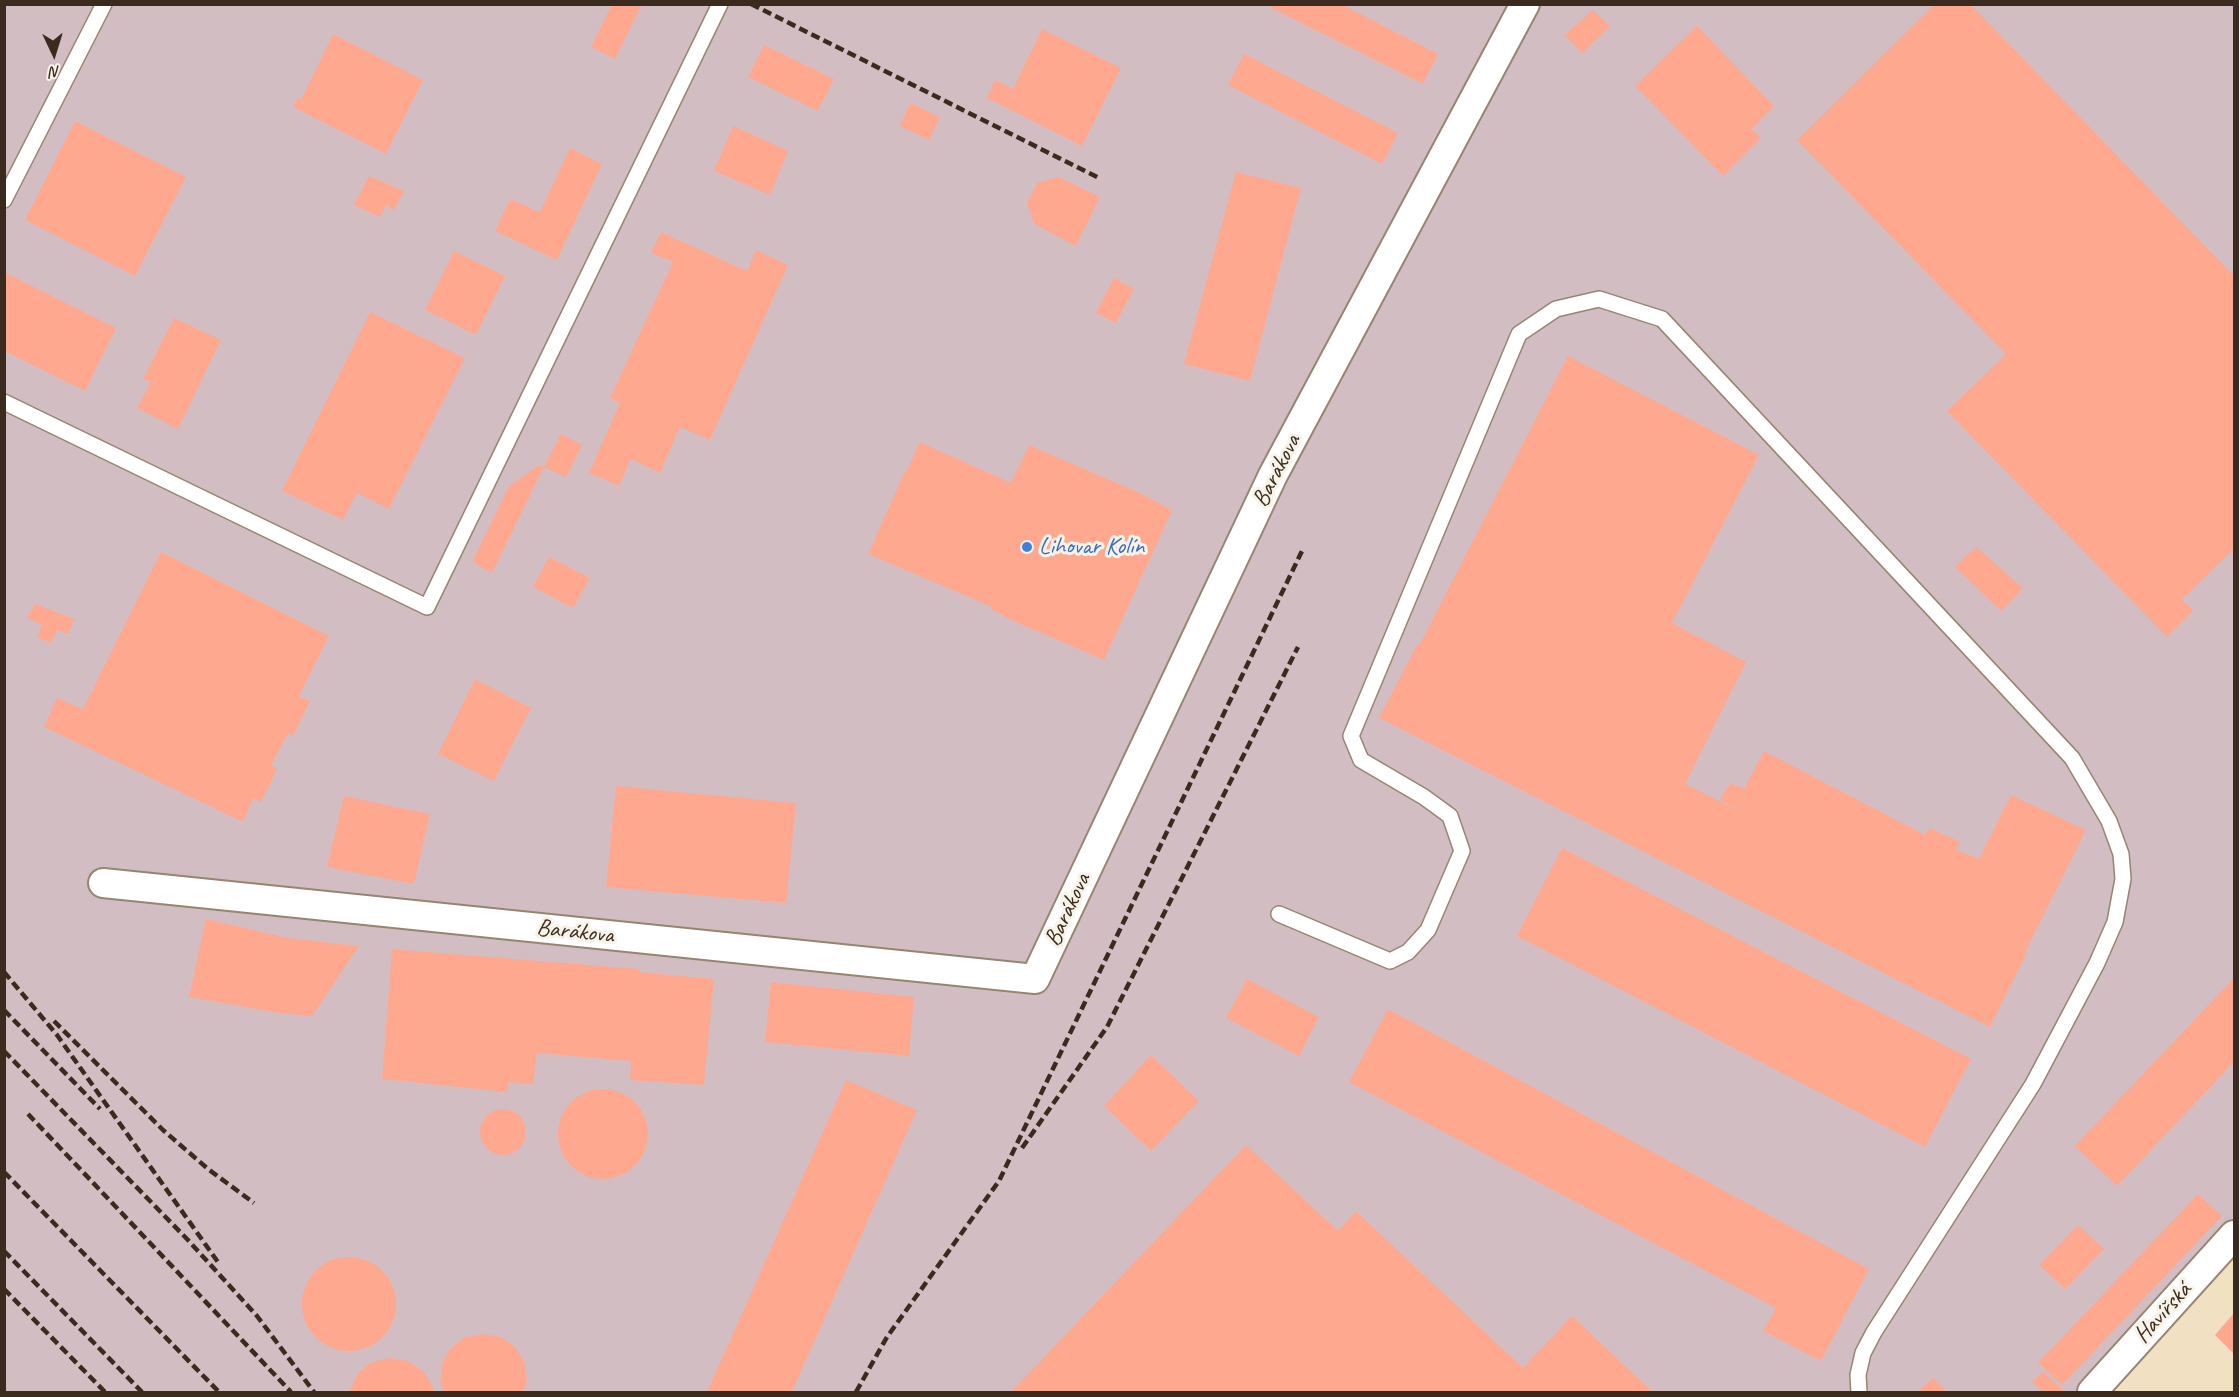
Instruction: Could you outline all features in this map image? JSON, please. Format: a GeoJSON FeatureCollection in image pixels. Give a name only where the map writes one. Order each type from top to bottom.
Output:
{"type":"FeatureCollection","features":[{"type":"Feature","properties":{"kind":"street","name":"Barákova"},"geometry":{"type":"LineString","coordinates":[[103,883],[1035,980],[1273,475],[1525,4]]}},
{"type":"Feature","properties":{"kind":"street","name":"Havířská"},"geometry":{"type":"LineString","coordinates":[[2092,1392],[2235,1235]]}},
{"type":"Feature","properties":{"kind":"lane"},"geometry":{"type":"LineString","coordinates":[[4,200],[104,4]]}},
{"type":"Feature","properties":{"kind":"lane"},"geometry":{"type":"LineString","coordinates":[[4,402],[427,607],[720,4]]}},
{"type":"Feature","properties":{"kind":"lane"},"geometry":{"type":"LineString","coordinates":[[1279,914],[1389,961],[1408,952],[1428,930],[1462,851],[1450,816],[1424,797],[1361,760],[1351,736],[1519,334],[1556,309],[1599,299],[1662,319],[2072,758],[2109,821],[2121,854],[2123,879],[2115,922],[2097,963],[2033,1084],[1874,1332],[1863,1353],[1858,1375],[1858,1392]]}},
{"type":"Feature","properties":{"kind":"shaded area"},"geometry":{"type":"Polygon","coordinates":[[[5,5],[2234,5],[2234,1250],[2107,1392],[5,1392],[5,5]]]}},
{"type":"Feature","properties":{"kind":"building"},"geometry":{"type":"Polygon","coordinates":[[[612,4],[642,4],[615,59],[591,47],[612,4]]]}},
{"type":"Feature","properties":{"kind":"building"},"geometry":{"type":"Polygon","coordinates":[[[1270,4],[1341,4],[1438,54],[1423,84],[1285,15],[1269,6],[1270,4]]]}},
{"type":"Feature","properties":{"kind":"building"},"geometry":{"type":"Polygon","coordinates":[[[1935,4],[1970,4],[2234,276],[2234,549],[2182,599],[2193,611],[2167,637],[1947,411],[2006,354],[1797,140],[1935,4]]]}},
{"type":"Feature","properties":{"kind":"building"},"geometry":{"type":"Polygon","coordinates":[[[1593,10],[1610,26],[1582,53],[1565,35],[1593,10]]]}},
{"type":"Feature","properties":{"kind":"building"},"geometry":{"type":"Polygon","coordinates":[[[1697,26],[1774,106],[1752,129],[1761,138],[1723,176],[1635,86],[1697,26]]]}},
{"type":"Feature","properties":{"kind":"building"},"geometry":{"type":"Polygon","coordinates":[[[1042,29],[1121,68],[1082,146],[987,98],[995,80],[1013,89],[1042,29]]]}},
{"type":"Feature","properties":{"kind":"building"},"geometry":{"type":"Polygon","coordinates":[[[333,34],[423,80],[386,154],[293,107],[298,97],[301,100],[333,34]]]}},
{"type":"Feature","properties":{"kind":"building"},"geometry":{"type":"Polygon","coordinates":[[[764,45],[834,79],[818,111],[748,77],[764,45]]]}},
{"type":"Feature","properties":{"kind":"building"},"geometry":{"type":"Polygon","coordinates":[[[1244,54],[1398,133],[1382,164],[1228,85],[1244,54]]]}},
{"type":"Feature","properties":{"kind":"building"},"geometry":{"type":"Polygon","coordinates":[[[910,103],[940,117],[929,140],[900,126],[910,103]]]}},
{"type":"Feature","properties":{"kind":"building"},"geometry":{"type":"Polygon","coordinates":[[[75,121],[186,177],[135,276],[25,220],[75,121]]]}},
{"type":"Feature","properties":{"kind":"building"},"geometry":{"type":"Polygon","coordinates":[[[733,126],[788,151],[770,195],[714,171],[733,126]]]}},
{"type":"Feature","properties":{"kind":"building"},"geometry":{"type":"Polygon","coordinates":[[[570,148],[602,164],[557,260],[495,231],[510,199],[540,212],[570,148]]]}},
{"type":"Feature","properties":{"kind":"building"},"geometry":{"type":"Polygon","coordinates":[[[1236,172],[1301,188],[1250,381],[1184,364],[1236,172]]]}},
{"type":"Feature","properties":{"kind":"building"},"geometry":{"type":"Polygon","coordinates":[[[369,176],[404,191],[394,210],[386,205],[380,217],[354,205],[369,176]]]}},
{"type":"Feature","properties":{"kind":"building"},"geometry":{"type":"Polygon","coordinates":[[[1059,177],[1100,197],[1076,246],[1034,224],[1027,203],[1037,183],[1059,177]]]}},
{"type":"Feature","properties":{"kind":"building"},"geometry":{"type":"Polygon","coordinates":[[[661,232],[747,271],[756,250],[788,265],[710,440],[680,427],[660,473],[631,459],[619,486],[589,473],[620,403],[610,398],[673,262],[651,253],[661,232]]]}},
{"type":"Feature","properties":{"kind":"building"},"geometry":{"type":"Polygon","coordinates":[[[454,251],[505,276],[476,335],[425,310],[454,251]]]}},
{"type":"Feature","properties":{"kind":"building"},"geometry":{"type":"Polygon","coordinates":[[[4,272],[116,328],[85,391],[4,351],[4,272]]]}},
{"type":"Feature","properties":{"kind":"building"},"geometry":{"type":"Polygon","coordinates":[[[1114,278],[1134,289],[1116,323],[1096,313],[1114,278]]]}},
{"type":"Feature","properties":{"kind":"building"},"geometry":{"type":"Polygon","coordinates":[[[370,312],[465,358],[389,509],[357,493],[343,520],[282,491],[370,312]]]}},
{"type":"Feature","properties":{"kind":"building"},"geometry":{"type":"Polygon","coordinates":[[[174,318],[221,340],[178,429],[137,408],[151,382],[143,379],[174,318]]]}},
{"type":"Feature","properties":{"kind":"building"},"geometry":{"type":"Polygon","coordinates":[[[1568,356],[1759,455],[1672,623],[1746,662],[1685,784],[1745,814],[1720,800],[1730,783],[1744,789],[1764,751],[1925,835],[1930,828],[1960,842],[1956,850],[1979,859],[2011,795],[2086,830],[1990,1027],[1379,718],[1417,645],[1419,646],[1568,356]]]}},
{"type":"Feature","properties":{"kind":"building"},"geometry":{"type":"Polygon","coordinates":[[[561,434],[582,445],[566,477],[544,467],[561,434]]]}},
{"type":"Feature","properties":{"kind":"building"},"geometry":{"type":"Polygon","coordinates":[[[920,442],[1011,483],[1029,445],[1142,494],[1172,510],[1104,660],[1011,620],[991,609],[992,607],[868,554],[920,442]]]}},
{"type":"Feature","properties":{"kind":"building"},"geometry":{"type":"Polygon","coordinates":[[[539,465],[544,467],[492,573],[473,560],[509,486],[539,465]]]}},
{"type":"Feature","properties":{"kind":"building"},"geometry":{"type":"Polygon","coordinates":[[[1976,547],[2023,588],[2001,611],[1955,567],[1976,547]]]}},
{"type":"Feature","properties":{"kind":"building"},"geometry":{"type":"Polygon","coordinates":[[[161,552],[329,636],[299,696],[310,701],[293,736],[288,733],[271,766],[277,769],[261,802],[253,798],[243,822],[44,727],[57,698],[83,709],[161,552]]]}},
{"type":"Feature","properties":{"kind":"building"},"geometry":{"type":"Polygon","coordinates":[[[549,557],[590,578],[573,608],[533,587],[549,557]]]}},
{"type":"Feature","properties":{"kind":"building"},"geometry":{"type":"Polygon","coordinates":[[[35,604],[74,619],[68,634],[57,630],[51,643],[37,637],[42,625],[27,618],[35,604]]]}},
{"type":"Feature","properties":{"kind":"building"},"geometry":{"type":"Polygon","coordinates":[[[475,679],[531,708],[494,781],[438,754],[475,679]]]}},
{"type":"Feature","properties":{"kind":"building"},"geometry":{"type":"Polygon","coordinates":[[[616,786],[796,803],[786,903],[606,887],[616,786]]]}},
{"type":"Feature","properties":{"kind":"building"},"geometry":{"type":"Polygon","coordinates":[[[344,796],[430,814],[414,884],[327,867],[344,796]]]}},
{"type":"Feature","properties":{"kind":"building"},"geometry":{"type":"Polygon","coordinates":[[[1562,848],[1971,1059],[1925,1147],[1517,936],[1562,848]]]}},
{"type":"Feature","properties":{"kind":"building"},"geometry":{"type":"Polygon","coordinates":[[[206,919],[288,938],[359,946],[312,1016],[279,1013],[189,997],[206,919]]]}},
{"type":"Feature","properties":{"kind":"building"},"geometry":{"type":"Polygon","coordinates":[[[392,949],[639,969],[639,972],[714,979],[704,1085],[630,1080],[631,1061],[537,1053],[533,1084],[509,1082],[507,1092],[382,1079],[392,949]]]}},
{"type":"Feature","properties":{"kind":"building"},"geometry":{"type":"Polygon","coordinates":[[[2234,978],[2234,1062],[2117,1186],[2075,1146],[2234,978]]]}},
{"type":"Feature","properties":{"kind":"building"},"geometry":{"type":"Polygon","coordinates":[[[1247,979],[1319,1017],[1299,1056],[1226,1018],[1247,979]]]}},
{"type":"Feature","properties":{"kind":"building"},"geometry":{"type":"Polygon","coordinates":[[[771,982],[914,997],[909,1056],[765,1042],[771,982]]]}},
{"type":"Feature","properties":{"kind":"building"},"geometry":{"type":"Polygon","coordinates":[[[1388,1009],[1869,1269],[1821,1361],[1763,1331],[1776,1308],[1349,1082],[1388,1009]]]}},
{"type":"Feature","properties":{"kind":"building"},"geometry":{"type":"Polygon","coordinates":[[[1151,1055],[1199,1101],[1151,1151],[1104,1106],[1151,1055]]]}},
{"type":"Feature","properties":{"kind":"building"},"geometry":{"type":"Polygon","coordinates":[[[846,1080],[917,1110],[792,1392],[707,1392],[846,1080]]]}},
{"type":"Feature","properties":{"kind":"building"},"geometry":{"type":"Polygon","coordinates":[[[603,1089],[620,1093],[635,1102],[644,1117],[648,1134],[644,1151],[635,1166],[620,1175],[603,1179],[586,1175],[571,1166],[562,1151],[558,1134],[562,1117],[571,1102],[586,1093],[603,1089]]]}},
{"type":"Feature","properties":{"kind":"building"},"geometry":{"type":"Polygon","coordinates":[[[508,1109],[520,1115],[525,1123],[525,1141],[520,1149],[512,1154],[498,1155],[486,1149],[481,1141],[480,1127],[486,1115],[494,1110],[508,1109]]]}},
{"type":"Feature","properties":{"kind":"building"},"geometry":{"type":"Polygon","coordinates":[[[1246,1145],[1338,1231],[1356,1211],[1523,1368],[1572,1316],[1653,1392],[1011,1392],[1246,1145]]]}},
{"type":"Feature","properties":{"kind":"building"},"geometry":{"type":"Polygon","coordinates":[[[2198,1194],[2222,1216],[2062,1385],[2038,1363],[2198,1194]]]}},
{"type":"Feature","properties":{"kind":"building"},"geometry":{"type":"Polygon","coordinates":[[[2078,1225],[2104,1249],[2065,1289],[2039,1265],[2078,1225]]]}},
{"type":"Feature","properties":{"kind":"building"},"geometry":{"type":"Polygon","coordinates":[[[349,1257],[367,1260],[382,1271],[393,1286],[396,1304],[393,1322],[382,1337],[367,1348],[349,1351],[331,1348],[316,1337],[305,1322],[302,1304],[305,1286],[316,1271],[331,1260],[349,1257]]]}},
{"type":"Feature","properties":{"kind":"building"},"geometry":{"type":"Polygon","coordinates":[[[2234,1313],[2234,1354],[2215,1335],[2234,1313]]]}},
{"type":"Feature","properties":{"kind":"building"},"geometry":{"type":"Polygon","coordinates":[[[483,1334],[501,1337],[515,1347],[525,1363],[527,1381],[523,1392],[444,1392],[440,1382],[442,1364],[450,1349],[465,1337],[483,1334]]]}},
{"type":"Feature","properties":{"kind":"building"},"geometry":{"type":"Polygon","coordinates":[[[390,1358],[408,1361],[423,1371],[433,1386],[434,1392],[349,1392],[358,1373],[372,1362],[390,1358]]]}},
{"type":"Feature","properties":{"kind":"building"},"geometry":{"type":"Polygon","coordinates":[[[2043,1372],[2064,1391],[2043,1392],[2032,1382],[2043,1372]]]}},
{"type":"Feature","properties":{"kind":"building"},"geometry":{"type":"Polygon","coordinates":[[[1933,1378],[1947,1392],[1918,1392],[1933,1378]]]}},
{"type":"Feature","properties":{"kind":"railway"},"geometry":{"type":"LineString","coordinates":[[751,4],[1099,178]]}},
{"type":"Feature","properties":{"kind":"railway"},"geometry":{"type":"LineString","coordinates":[[856,1392],[887,1337],[999,1181],[1302,551]]}},
{"type":"Feature","properties":{"kind":"railway"},"geometry":{"type":"LineString","coordinates":[[1022,1148],[1107,1027],[1298,647]]}},
{"type":"Feature","properties":{"kind":"railway"},"geometry":{"type":"LineString","coordinates":[[4,972],[57,1035],[220,1265]]}},
{"type":"Feature","properties":{"kind":"railway"},"geometry":{"type":"LineString","coordinates":[[4,1010],[100,1109]]}},
{"type":"Feature","properties":{"kind":"railway"},"geometry":{"type":"LineString","coordinates":[[54,1021],[163,1130],[208,1169],[254,1203]]}},
{"type":"Feature","properties":{"kind":"railway"},"geometry":{"type":"LineString","coordinates":[[4,1051],[187,1239],[257,1316],[314,1392]]}},
{"type":"Feature","properties":{"kind":"railway"},"geometry":{"type":"LineString","coordinates":[[28,1114],[291,1392]]}},
{"type":"Feature","properties":{"kind":"railway"},"geometry":{"type":"LineString","coordinates":[[4,1172],[219,1392]]}},
{"type":"Feature","properties":{"kind":"railway"},"geometry":{"type":"LineString","coordinates":[[4,1251],[142,1392]]}},
{"type":"Feature","properties":{"kind":"railway"},"geometry":{"type":"LineString","coordinates":[[4,1289],[105,1392]]}},
{"type":"Feature","properties":{"kind":"place","name":"Lihovar Kolín"},"geometry":{"type":"Point","coordinates":[1027,547]}}]}
